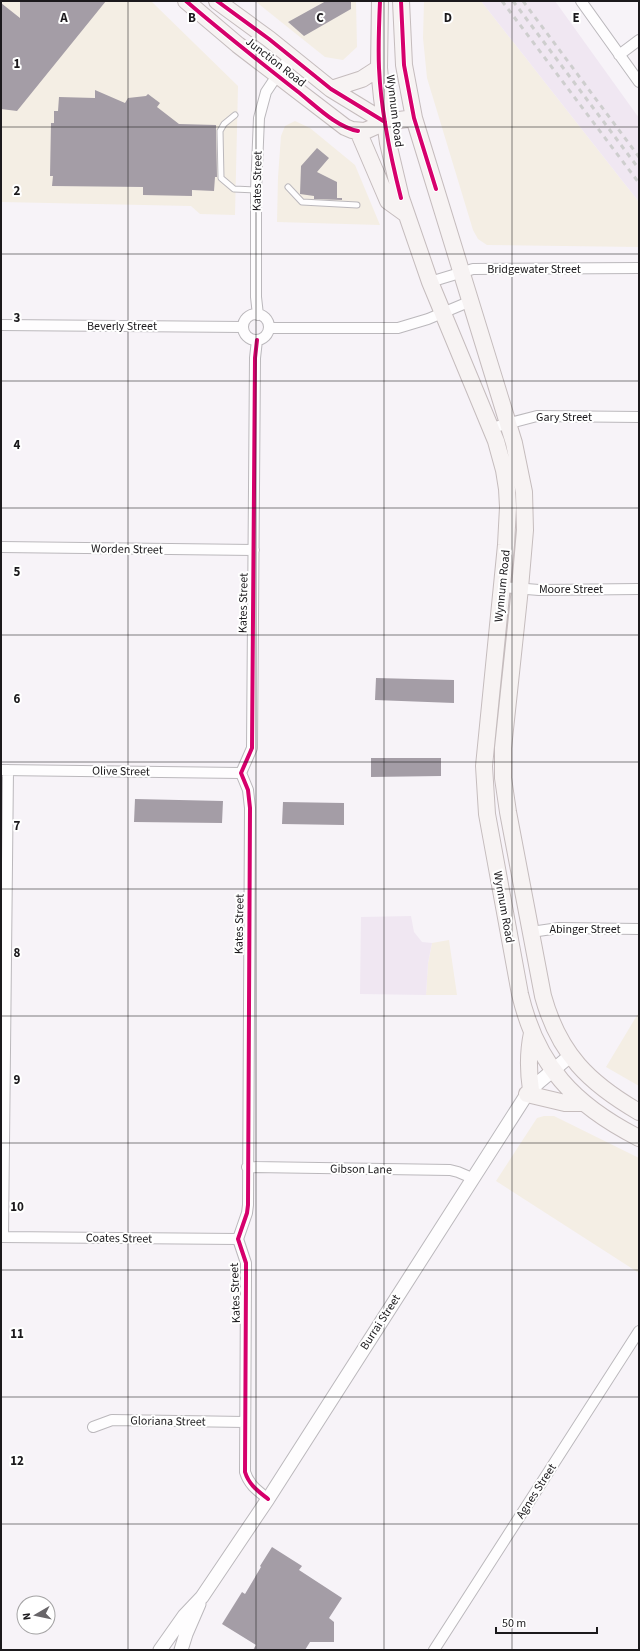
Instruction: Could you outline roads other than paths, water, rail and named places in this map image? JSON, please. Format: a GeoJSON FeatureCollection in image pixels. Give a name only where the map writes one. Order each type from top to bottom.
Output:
{"type":"FeatureCollection","features":[{"type":"Feature","properties":{"kind":"main road","name":"Junction Road"},"geometry":{"type":"LineString","coordinates":[[186,1],[335,120],[345,127],[358,131]]}},
{"type":"Feature","properties":{"kind":"main road","name":"Junction Road"},"geometry":{"type":"LineString","coordinates":[[217,1],[331,89],[385,122]]}},
{"type":"Feature","properties":{"kind":"main road","name":"Wynnum Road"},"geometry":{"type":"LineString","coordinates":[[380,1],[379,68],[385,122],[393,168],[406,214],[430,282],[491,428],[500,455],[507,489],[508,524],[484,766],[485,796],[520,994],[537,1044],[553,1070],[568,1089],[582,1103],[609,1122],[639,1138]]}},
{"type":"Feature","properties":{"kind":"main road","name":"Wynnum Road"},"geometry":{"type":"LineString","coordinates":[[401,1],[404,65],[414,118],[508,423],[518,458],[524,492],[525,530],[503,748],[503,778],[531,932],[548,1012],[557,1034],[570,1056],[596,1084],[639,1112]]}},
{"type":"Feature","properties":{"kind":"main road"},"geometry":{"type":"LineString","coordinates":[[331,89],[362,79],[379,68]]}},
{"type":"Feature","properties":{"kind":"main road"},"geometry":{"type":"LineString","coordinates":[[406,214],[388,201],[358,131],[372,129],[385,122],[414,118]]}},
{"type":"Feature","properties":{"kind":"main road"},"geometry":{"type":"LineString","coordinates":[[532,1032],[528,1050],[529,1092],[565,1103],[582,1103]]}},
{"type":"Feature","properties":{"kind":"street"},"geometry":{"type":"LineString","coordinates":[[581,1],[639,82]]}},
{"type":"Feature","properties":{"kind":"street"},"geometry":{"type":"LineString","coordinates":[[619,55],[639,40]]}},
{"type":"Feature","properties":{"kind":"street","name":"Kates Street"},"geometry":{"type":"LineString","coordinates":[[258,314],[256,297],[256,190],[259,118],[263,99],[290,56]]}},
{"type":"Feature","properties":{"kind":"street","name":"Bridgewater Street"},"geometry":{"type":"LineString","coordinates":[[430,282],[474,268],[639,268]]}},
{"type":"Feature","properties":{"kind":"street"},"geometry":{"type":"LineString","coordinates":[[269,328],[398,328],[471,301]]}},
{"type":"Feature","properties":{"kind":"street"},"geometry":{"type":"LineString","coordinates":[[258,314],[267,321],[269,328],[267,335],[257,340],[249,338],[243,327],[246,319],[258,314]]}},
{"type":"Feature","properties":{"kind":"street","name":"Beverly Street"},"geometry":{"type":"LineString","coordinates":[[1,325],[243,327]]}},
{"type":"Feature","properties":{"kind":"street","name":"Kates Street"},"geometry":{"type":"LineString","coordinates":[[257,340],[255,358],[252,748],[242,773],[248,790],[250,808],[247,1213],[238,1239],[246,1263],[245,1472],[247,1479],[268,1499]]}},
{"type":"Feature","properties":{"kind":"street","name":"Gary Street"},"geometry":{"type":"LineString","coordinates":[[491,428],[537,416],[639,417]]}},
{"type":"Feature","properties":{"kind":"street","name":"Worden Street"},"geometry":{"type":"LineString","coordinates":[[1,547],[254,550]]}},
{"type":"Feature","properties":{"kind":"street","name":"Moore Street"},"geometry":{"type":"LineString","coordinates":[[502,587],[556,590],[639,589]]}},
{"type":"Feature","properties":{"kind":"street"},"geometry":{"type":"LineString","coordinates":[[2,1237],[5,770]]}},
{"type":"Feature","properties":{"kind":"street","name":"Olive Street"},"geometry":{"type":"LineString","coordinates":[[5,770],[242,773]]}},
{"type":"Feature","properties":{"kind":"street","name":"Abinger Street"},"geometry":{"type":"LineString","coordinates":[[531,932],[559,928],[639,929]]}},
{"type":"Feature","properties":{"kind":"street","name":"Burrai Street"},"geometry":{"type":"LineString","coordinates":[[160,1650],[184,1616],[202,1597],[268,1499],[472,1178],[529,1092],[570,1056]]}},
{"type":"Feature","properties":{"kind":"street","name":"Gibson Lane"},"geometry":{"type":"LineString","coordinates":[[247,1167],[450,1170],[472,1178]]}},
{"type":"Feature","properties":{"kind":"street","name":"Coates Street"},"geometry":{"type":"LineString","coordinates":[[2,1237],[238,1239]]}},
{"type":"Feature","properties":{"kind":"street","name":"Agnes Street"},"geometry":{"type":"LineString","coordinates":[[434,1650],[639,1331]]}},
{"type":"Feature","properties":{"kind":"street","name":"Gloriana Street"},"geometry":{"type":"LineString","coordinates":[[93,1427],[112,1420],[245,1422]]}},
{"type":"Feature","properties":{"kind":"street","name":"Burrai Street"},"geometry":{"type":"LineString","coordinates":[[181,1650],[186,1634],[202,1597]]}},
{"type":"Feature","properties":{"kind":"lane"},"geometry":{"type":"LineString","coordinates":[[235,115],[224,124],[220,131],[221,178],[234,189],[256,190]]}},
{"type":"Feature","properties":{"kind":"lane"},"geometry":{"type":"LineString","coordinates":[[288,187],[302,202],[357,205]]}},
{"type":"Feature","properties":{"kind":"railway"},"geometry":{"type":"LineString","coordinates":[[502,1],[639,183]]}},
{"type":"Feature","properties":{"kind":"railway"},"geometry":{"type":"LineString","coordinates":[[513,1],[639,169]]}},
{"type":"Feature","properties":{"kind":"railway"},"geometry":{"type":"LineString","coordinates":[[523,1],[639,157]]}}]}
